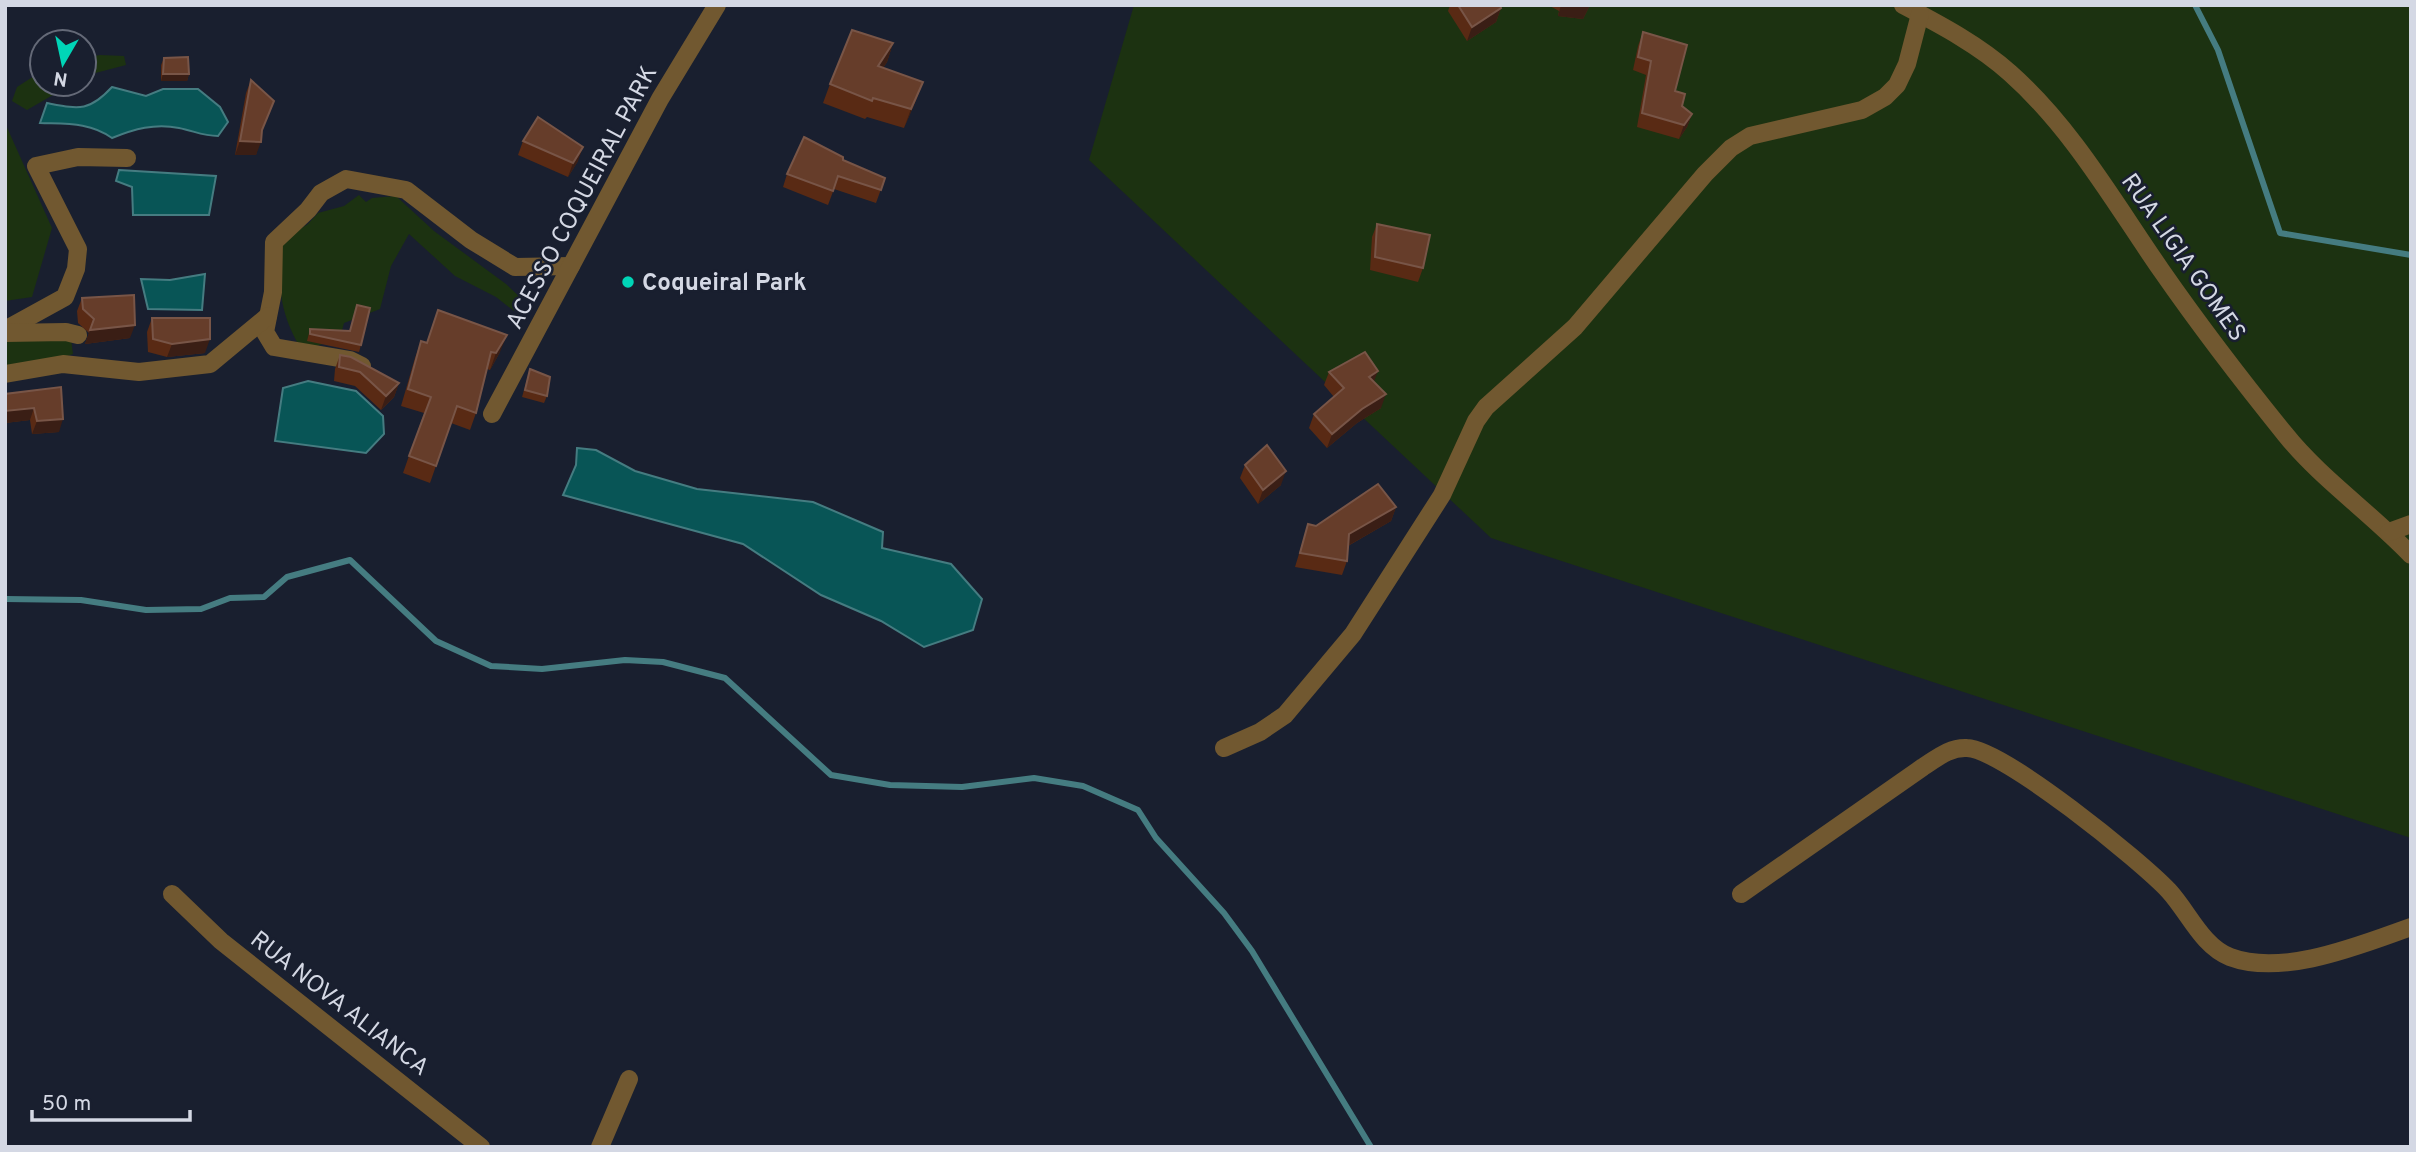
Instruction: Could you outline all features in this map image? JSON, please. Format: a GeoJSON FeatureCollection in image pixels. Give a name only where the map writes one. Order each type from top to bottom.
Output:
{"type":"FeatureCollection","features":[{"type":"Feature","properties":{"kind":"street","name":"ACESSO COQUEIRAL PARK"},"geometry":{"type":"LineString","coordinates":[[492,414],[660,99],[718,5]]}},
{"type":"Feature","properties":{"kind":"street","name":"RUA LIGIA GOMES"},"geometry":{"type":"LineString","coordinates":[[1903,5],[2009,72],[2045,108],[2079,149],[2219,350],[2288,438],[2411,555]]}},
{"type":"Feature","properties":{"kind":"street"},"geometry":{"type":"LineString","coordinates":[[1224,748],[1261,732],[1285,715],[1318,680],[1353,634],[1429,517],[1476,421],[1486,407],[1575,327],[1705,174],[1731,148],[1750,136],[1862,110],[1885,97],[1897,85],[1907,64],[1920,14]]}},
{"type":"Feature","properties":{"kind":"street"},"geometry":{"type":"LineString","coordinates":[[5,331],[65,297],[76,269],[78,249],[36,166],[78,157],[127,158]]}},
{"type":"Feature","properties":{"kind":"street"},"geometry":{"type":"LineString","coordinates":[[374,374],[350,360],[274,347],[265,332],[273,292],[274,242],[308,211],[321,193],[346,179],[406,190],[471,240],[515,267],[571,266]]}},
{"type":"Feature","properties":{"kind":"street"},"geometry":{"type":"LineString","coordinates":[[5,374],[63,364],[139,372],[210,364],[268,316]]}},
{"type":"Feature","properties":{"kind":"street"},"geometry":{"type":"LineString","coordinates":[[5,331],[66,332],[78,335]]}},
{"type":"Feature","properties":{"kind":"street"},"geometry":{"type":"LineString","coordinates":[[2389,532],[2411,524]]}},
{"type":"Feature","properties":{"kind":"street"},"geometry":{"type":"LineString","coordinates":[[1741,894],[1829,835],[1923,766],[1949,751],[1967,748],[1986,752],[2031,781],[2125,853],[2172,894],[2210,944],[2229,957],[2254,963],[2299,962],[2411,927]]}},
{"type":"Feature","properties":{"kind":"street","name":"RUA NOVA ALIANCA"},"geometry":{"type":"LineString","coordinates":[[172,894],[220,941],[481,1147]]}},
{"type":"Feature","properties":{"kind":"street"},"geometry":{"type":"LineString","coordinates":[[600,1147],[629,1079]]}},
{"type":"Feature","properties":{"kind":"shaded area"},"geometry":{"type":"Polygon","coordinates":[[[1134,5],[2411,5],[2411,838],[1491,538],[1089,160],[1134,5]]]}},
{"type":"Feature","properties":{"kind":"shaded area"},"geometry":{"type":"Polygon","coordinates":[[[98,55],[124,56],[126,65],[98,72],[98,55]]]}},
{"type":"Feature","properties":{"kind":"shaded area"},"geometry":{"type":"Polygon","coordinates":[[[28,80],[28,98],[48,98],[27,110],[12,101],[17,87],[28,80]]]}},
{"type":"Feature","properties":{"kind":"shaded area"},"geometry":{"type":"Polygon","coordinates":[[[112,87],[146,96],[163,89],[198,89],[220,107],[228,122],[218,136],[162,126],[112,138],[86,126],[40,123],[47,103],[83,107],[97,101],[112,87]]]}},
{"type":"Feature","properties":{"kind":"shaded area"},"geometry":{"type":"Polygon","coordinates":[[[5,123],[52,228],[32,297],[5,301],[5,123]]]}},
{"type":"Feature","properties":{"kind":"shaded area"},"geometry":{"type":"Polygon","coordinates":[[[119,170],[216,176],[209,215],[133,215],[132,187],[116,181],[119,170]]]}},
{"type":"Feature","properties":{"kind":"shaded area"},"geometry":{"type":"Polygon","coordinates":[[[359,195],[366,202],[372,198],[396,196],[434,231],[522,299],[514,311],[496,297],[455,276],[409,234],[391,266],[380,309],[344,323],[340,338],[314,347],[297,342],[286,316],[281,292],[282,240],[308,224],[318,213],[344,206],[359,195]]]}},
{"type":"Feature","properties":{"kind":"shaded area"},"geometry":{"type":"Polygon","coordinates":[[[205,274],[202,310],[148,309],[141,279],[170,280],[205,274]]]}},
{"type":"Feature","properties":{"kind":"shaded area"},"geometry":{"type":"Polygon","coordinates":[[[5,338],[71,339],[73,354],[47,363],[5,367],[5,338]]]}},
{"type":"Feature","properties":{"kind":"shaded area"},"geometry":{"type":"Polygon","coordinates":[[[308,381],[356,391],[383,416],[384,434],[366,453],[275,441],[283,388],[308,381]]]}},
{"type":"Feature","properties":{"kind":"shaded area"},"geometry":{"type":"Polygon","coordinates":[[[577,448],[596,450],[635,471],[697,489],[813,502],[883,532],[882,548],[951,564],[982,599],[973,630],[924,647],[881,621],[821,595],[743,544],[563,495],[576,465],[577,448]]]}},
{"type":"Feature","properties":{"kind":"building"},"geometry":{"type":"Polygon","coordinates":[[[1458,5],[1500,5],[1501,8],[1472,27],[1458,5]]]}},
{"type":"Feature","properties":{"kind":"building"},"geometry":{"type":"Polygon","coordinates":[[[852,30],[893,43],[878,66],[923,82],[911,109],[873,98],[872,101],[830,84],[852,30]]]}},
{"type":"Feature","properties":{"kind":"building"},"geometry":{"type":"Polygon","coordinates":[[[1643,32],[1687,45],[1675,91],[1685,94],[1682,106],[1692,114],[1684,125],[1642,113],[1651,61],[1638,57],[1643,32]]]}},
{"type":"Feature","properties":{"kind":"building"},"geometry":{"type":"Polygon","coordinates":[[[188,57],[189,74],[163,74],[164,58],[188,57]]]}},
{"type":"Feature","properties":{"kind":"building"},"geometry":{"type":"Polygon","coordinates":[[[251,80],[274,101],[262,130],[261,142],[240,141],[251,80]]]}},
{"type":"Feature","properties":{"kind":"building"},"geometry":{"type":"Polygon","coordinates":[[[538,117],[583,147],[573,163],[523,141],[538,117]]]}},
{"type":"Feature","properties":{"kind":"building"},"geometry":{"type":"Polygon","coordinates":[[[804,137],[843,157],[843,160],[885,178],[881,190],[838,176],[833,191],[787,174],[804,137]]]}},
{"type":"Feature","properties":{"kind":"building"},"geometry":{"type":"Polygon","coordinates":[[[1377,224],[1430,235],[1423,268],[1375,257],[1377,224]]]}},
{"type":"Feature","properties":{"kind":"building"},"geometry":{"type":"Polygon","coordinates":[[[134,295],[135,325],[90,330],[94,319],[83,309],[82,298],[134,295]]]}},
{"type":"Feature","properties":{"kind":"building"},"geometry":{"type":"Polygon","coordinates":[[[357,305],[370,308],[361,345],[310,334],[310,329],[350,331],[357,305]]]}},
{"type":"Feature","properties":{"kind":"building"},"geometry":{"type":"Polygon","coordinates":[[[438,310],[507,335],[496,353],[491,352],[476,413],[457,406],[436,466],[409,456],[431,397],[408,389],[421,341],[427,343],[438,310]]]}},
{"type":"Feature","properties":{"kind":"building"},"geometry":{"type":"Polygon","coordinates":[[[152,318],[210,318],[210,339],[172,344],[153,339],[152,318]]]}},
{"type":"Feature","properties":{"kind":"building"},"geometry":{"type":"Polygon","coordinates":[[[1365,352],[1378,371],[1369,377],[1386,394],[1362,409],[1332,434],[1314,414],[1344,388],[1329,372],[1365,352]]]}},
{"type":"Feature","properties":{"kind":"building"},"geometry":{"type":"Polygon","coordinates":[[[340,355],[351,357],[399,383],[386,396],[360,372],[339,367],[340,355]]]}},
{"type":"Feature","properties":{"kind":"building"},"geometry":{"type":"Polygon","coordinates":[[[530,369],[550,377],[547,396],[525,390],[530,369]]]}},
{"type":"Feature","properties":{"kind":"building"},"geometry":{"type":"Polygon","coordinates":[[[61,387],[63,419],[37,421],[34,408],[5,411],[5,394],[61,387]]]}},
{"type":"Feature","properties":{"kind":"building"},"geometry":{"type":"Polygon","coordinates":[[[1267,445],[1286,471],[1263,490],[1245,465],[1267,445]]]}},
{"type":"Feature","properties":{"kind":"building"},"geometry":{"type":"Polygon","coordinates":[[[1378,484],[1396,507],[1349,534],[1347,561],[1300,553],[1308,524],[1316,526],[1378,484]]]}},
{"type":"Feature","properties":{"kind":"waterway"},"geometry":{"type":"LineString","coordinates":[[2195,5],[2218,50],[2280,233],[2411,255]]}},
{"type":"Feature","properties":{"kind":"waterway"},"geometry":{"type":"LineString","coordinates":[[5,599],[81,600],[146,610],[201,609],[230,598],[264,597],[287,577],[350,560],[436,641],[491,666],[542,669],[625,660],[663,662],[725,678],[831,775],[890,785],[962,787],[1034,778],[1083,786],[1138,810],[1156,838],[1224,913],[1252,951],[1371,1147]]}},
{"type":"Feature","properties":{"kind":"place","name":"Coqueiral Park"},"geometry":{"type":"Point","coordinates":[628,282]}}]}
